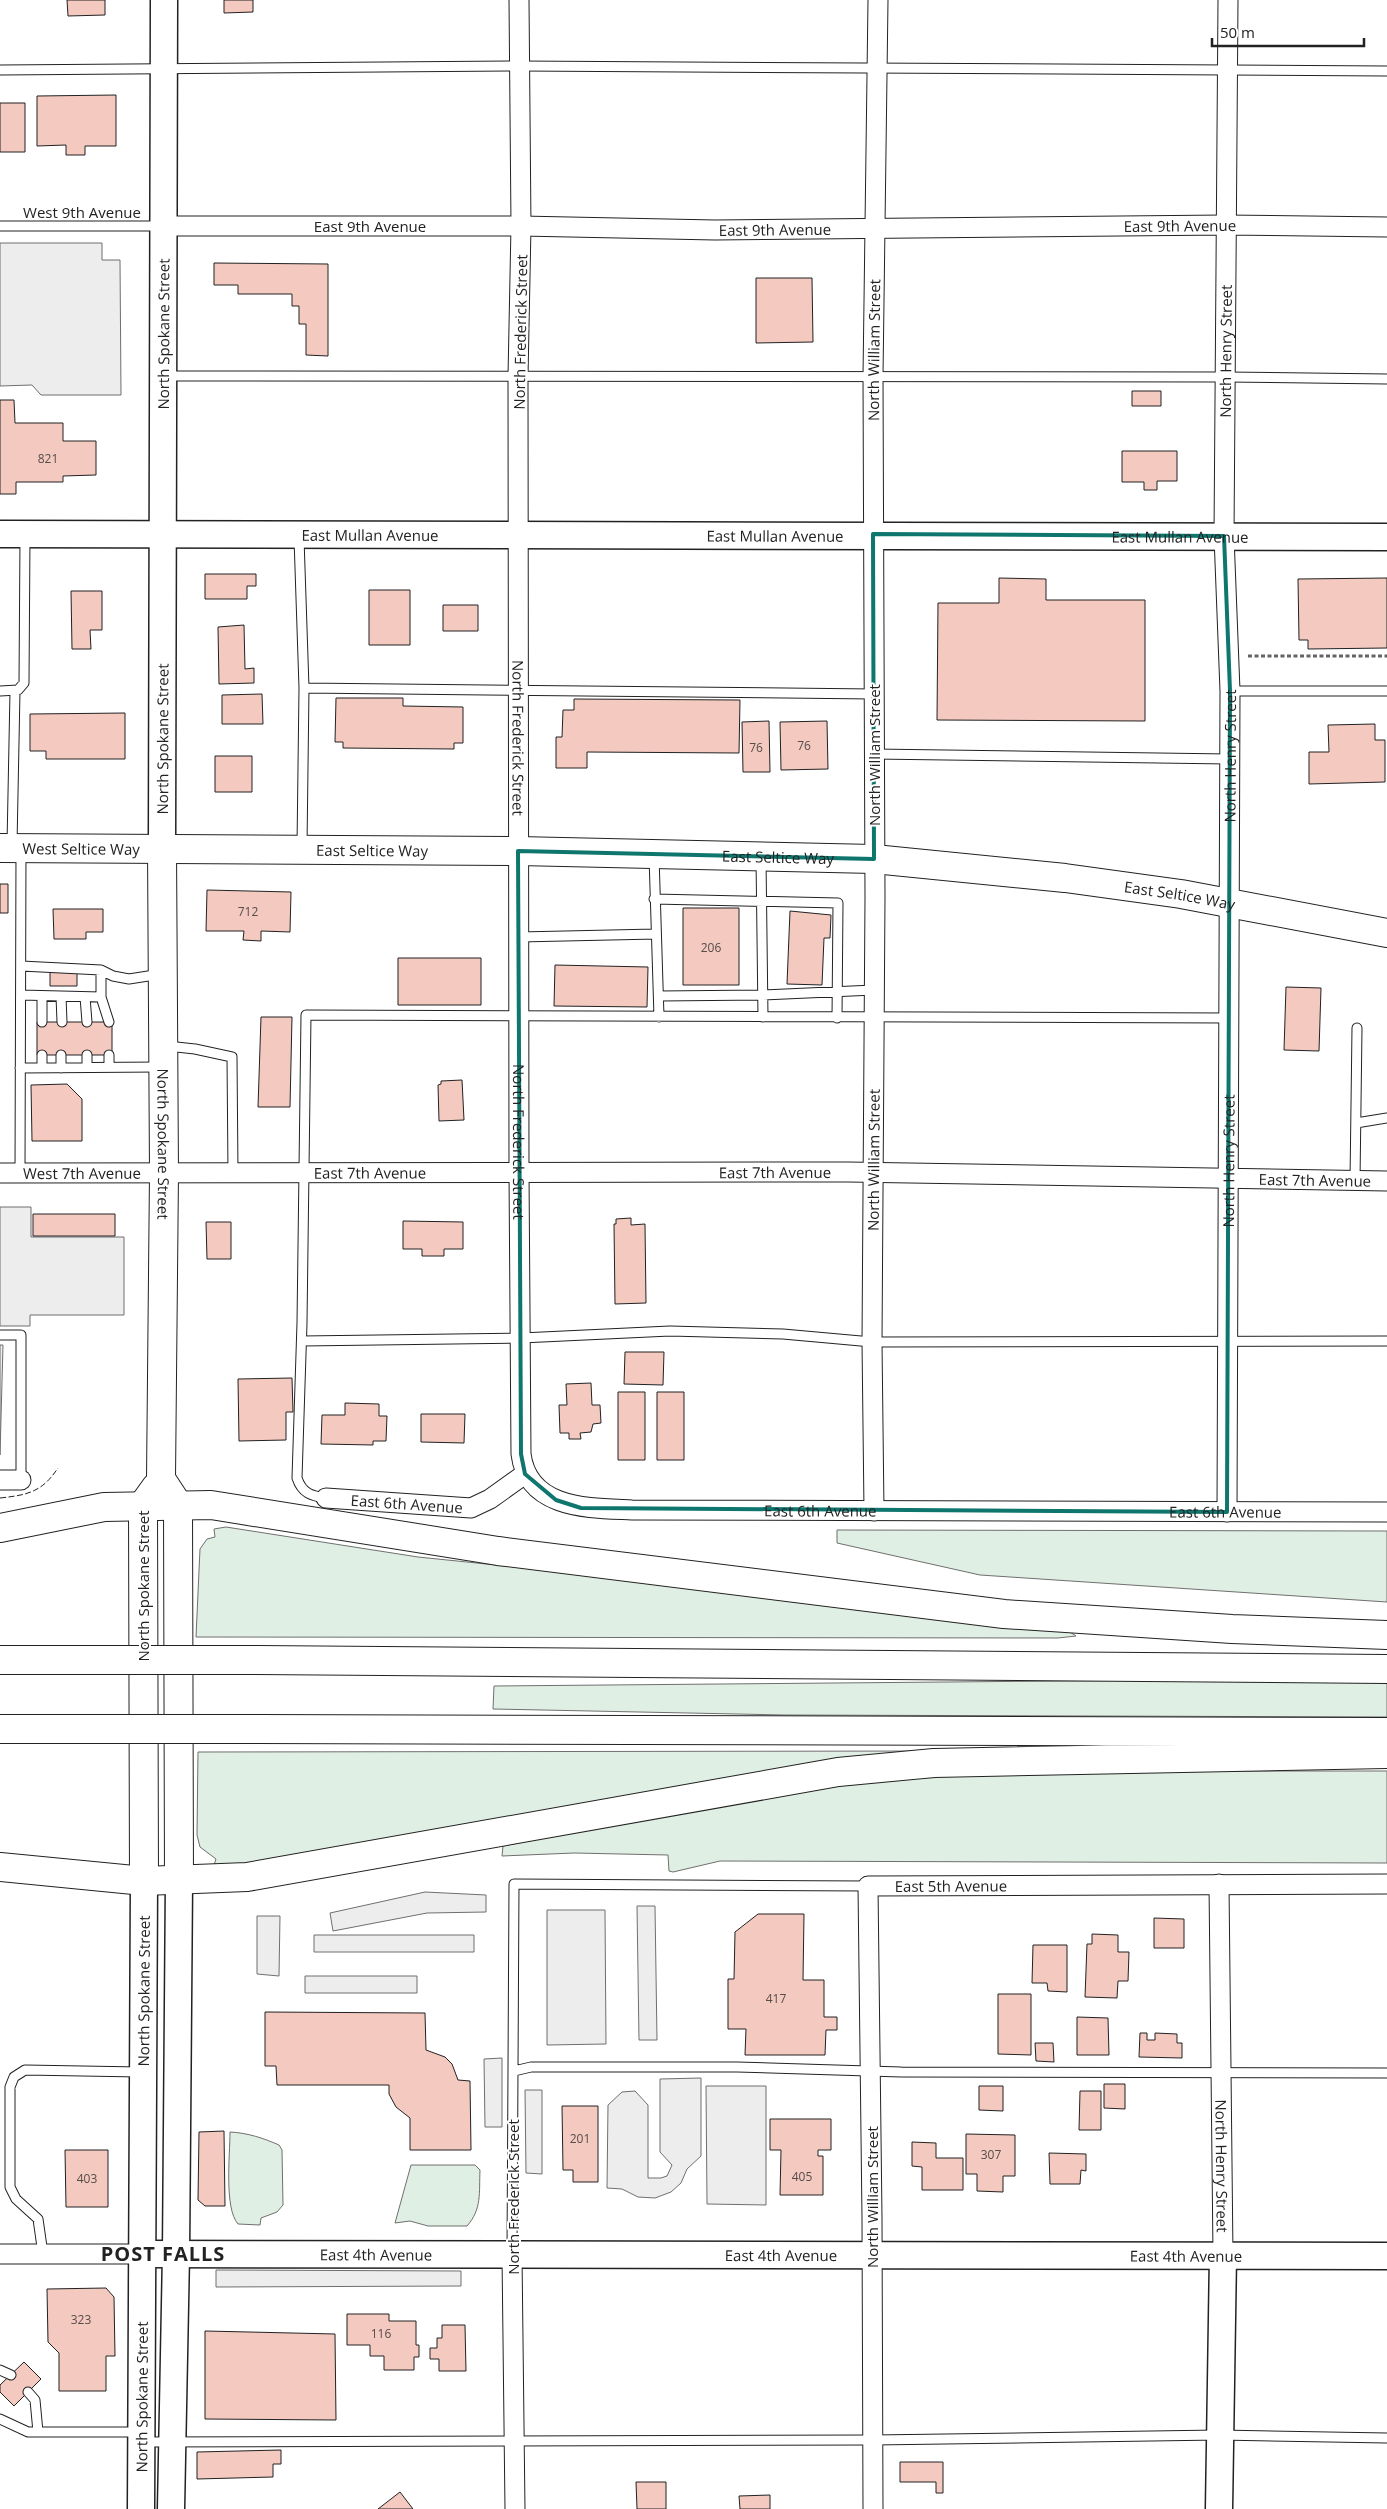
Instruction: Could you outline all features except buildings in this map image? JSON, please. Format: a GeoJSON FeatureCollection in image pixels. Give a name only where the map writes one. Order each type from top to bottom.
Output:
{"type":"FeatureCollection","features":[{"type":"Feature","properties":{"kind":"main road","name":"West Seltice Way"},"geometry":{"type":"LineString","coordinates":[[11,848],[162,848]]}},
{"type":"Feature","properties":{"kind":"main road","name":"East Seltice Way"},"geometry":{"type":"LineString","coordinates":[[162,848],[654,853],[874,859],[1065,878],[1230,902],[1387,933]]}},
{"type":"Feature","properties":{"kind":"main road","name":"North Spokane Street"},"geometry":{"type":"LineString","coordinates":[[144,1881],[143,1506],[161,1479],[164,1173],[162,848]]}},
{"type":"Feature","properties":{"kind":"main road"},"geometry":{"type":"LineString","coordinates":[[161,1479],[178,1506]]}},
{"type":"Feature","properties":{"kind":"main road","name":"North Spokane Street"},"geometry":{"type":"LineString","coordinates":[[178,1506],[179,1881]]}},
{"type":"Feature","properties":{"kind":"main road"},"geometry":{"type":"LineString","coordinates":[[0,1528],[104,1507],[211,1506],[498,1551],[1004,1614],[1387,1635]]}},
{"type":"Feature","properties":{"kind":"main road"},"geometry":{"type":"LineString","coordinates":[[0,1660],[256,1660],[1387,1669]]}},
{"type":"Feature","properties":{"kind":"main road"},"geometry":{"type":"LineString","coordinates":[[0,1729],[1387,1732]]}},
{"type":"Feature","properties":{"kind":"main road"},"geometry":{"type":"LineString","coordinates":[[0,1867],[144,1881],[247,1877],[838,1772],[934,1763],[1387,1754]]}},
{"type":"Feature","properties":{"kind":"street","name":"North Spokane Street"},"geometry":{"type":"LineString","coordinates":[[162,848],[164,0]]}},
{"type":"Feature","properties":{"kind":"street","name":"North Frederick Street"},"geometry":{"type":"LineString","coordinates":[[519,0],[521,226],[518,377],[520,534],[518,851],[519,1172],[521,1454],[525,1474]]}},
{"type":"Feature","properties":{"kind":"street","name":"North William Street"},"geometry":{"type":"LineString","coordinates":[[874,1511],[872,1342],[874,1018],[873,377],[878,0]]}},
{"type":"Feature","properties":{"kind":"street","name":"North Henry Street"},"geometry":{"type":"LineString","coordinates":[[1227,1512],[1230,1179],[1230,691],[1224,536],[1228,0]]}},
{"type":"Feature","properties":{"kind":"street","name":"East 9th Avenue"},"geometry":{"type":"LineString","coordinates":[[164,226],[521,226],[715,230],[874,230],[1225,225],[1387,227]]}},
{"type":"Feature","properties":{"kind":"street","name":"East Mullan Avenue"},"geometry":{"type":"LineString","coordinates":[[13,534],[873,534],[1387,537]]}},
{"type":"Feature","properties":{"kind":"street","name":"West 7th Avenue"},"geometry":{"type":"LineString","coordinates":[[0,1173],[164,1173]]}},
{"type":"Feature","properties":{"kind":"street","name":"East 7th Avenue"},"geometry":{"type":"LineString","coordinates":[[164,1173],[873,1173],[1387,1181]]}},
{"type":"Feature","properties":{"kind":"street","name":"East 6th Avenue"},"geometry":{"type":"LineString","coordinates":[[326,1498],[471,1508],[490,1499],[525,1474],[556,1500],[581,1508],[632,1510],[1387,1512]]}},
{"type":"Feature","properties":{"kind":"street"},"geometry":{"type":"LineString","coordinates":[[0,1480],[21,1480]]}},
{"type":"Feature","properties":{"kind":"street","name":"North Spokane Street"},"geometry":{"type":"LineString","coordinates":[[141,2509],[144,1881]]}},
{"type":"Feature","properties":{"kind":"street","name":"North Spokane Street"},"geometry":{"type":"LineString","coordinates":[[171,2509],[176,2254],[179,1881]]}},
{"type":"Feature","properties":{"kind":"street","name":"North Henry Street"},"geometry":{"type":"LineString","coordinates":[[1219,1884],[1223,2255],[1219,2509]]}},
{"type":"Feature","properties":{"kind":"street","name":"East 5th Avenue"},"geometry":{"type":"LineString","coordinates":[[868,1886],[1387,1884]]}},
{"type":"Feature","properties":{"kind":"street","name":"North William Street"},"geometry":{"type":"LineString","coordinates":[[868,1886],[871,2072],[873,2509]]}},
{"type":"Feature","properties":{"kind":"street"},"geometry":{"type":"LineString","coordinates":[[0,2254],[142,2254]]}},
{"type":"Feature","properties":{"kind":"street","name":"East 4th Avenue"},"geometry":{"type":"LineString","coordinates":[[142,2254],[872,2257],[1387,2256]]}},
{"type":"Feature","properties":{"kind":"street","name":"North Frederick Street"},"geometry":{"type":"LineString","coordinates":[[512,2255],[515,2509]]}},
{"type":"Feature","properties":{"kind":"lane"},"geometry":{"type":"LineString","coordinates":[[0,70],[519,66],[1387,71]]}},
{"type":"Feature","properties":{"kind":"lane","name":"West 9th Avenue"},"geometry":{"type":"LineString","coordinates":[[0,226],[164,226]]}},
{"type":"Feature","properties":{"kind":"lane"},"geometry":{"type":"LineString","coordinates":[[162,376],[1225,377],[1387,379]]}},
{"type":"Feature","properties":{"kind":"lane"},"geometry":{"type":"LineString","coordinates":[[0,691],[15,691],[22,687],[24,678],[13,534]]}},
{"type":"Feature","properties":{"kind":"lane"},"geometry":{"type":"LineString","coordinates":[[299,534],[304,688],[302,850]]}},
{"type":"Feature","properties":{"kind":"lane"},"geometry":{"type":"LineString","coordinates":[[304,688],[874,694]]}},
{"type":"Feature","properties":{"kind":"lane"},"geometry":{"type":"LineString","coordinates":[[15,691],[11,848],[21,966],[20,1173]]}},
{"type":"Feature","properties":{"kind":"lane"},"geometry":{"type":"LineString","coordinates":[[1230,691],[1387,691]]}},
{"type":"Feature","properties":{"kind":"lane"},"geometry":{"type":"LineString","coordinates":[[874,754],[1230,759]]}},
{"type":"Feature","properties":{"kind":"lane"},"geometry":{"type":"LineString","coordinates":[[654,853],[659,1017]]}},
{"type":"Feature","properties":{"kind":"lane"},"geometry":{"type":"LineString","coordinates":[[761,856],[763,1017]]}},
{"type":"Feature","properties":{"kind":"lane"},"geometry":{"type":"LineString","coordinates":[[654,899],[838,903],[837,1018]]}},
{"type":"Feature","properties":{"kind":"lane"},"geometry":{"type":"LineString","coordinates":[[519,937],[656,934]]}},
{"type":"Feature","properties":{"kind":"lane"},"geometry":{"type":"LineString","coordinates":[[21,966],[101,970],[113,976],[129,979],[162,974]]}},
{"type":"Feature","properties":{"kind":"lane"},"geometry":{"type":"LineString","coordinates":[[101,970],[101,997],[109,1022]]}},
{"type":"Feature","properties":{"kind":"lane"},"geometry":{"type":"LineString","coordinates":[[659,996],[763,995],[874,990]]}},
{"type":"Feature","properties":{"kind":"lane"},"geometry":{"type":"LineString","coordinates":[[21,995],[101,997]]}},
{"type":"Feature","properties":{"kind":"lane"},"geometry":{"type":"LineString","coordinates":[[42,996],[42,1022]]}},
{"type":"Feature","properties":{"kind":"lane"},"geometry":{"type":"LineString","coordinates":[[61,996],[62,1022]]}},
{"type":"Feature","properties":{"kind":"lane"},"geometry":{"type":"LineString","coordinates":[[86,997],[87,1022]]}},
{"type":"Feature","properties":{"kind":"lane"},"geometry":{"type":"LineString","coordinates":[[1230,1018],[306,1015],[302,1341],[521,1338],[670,1332],[783,1334],[872,1342],[1387,1341]]}},
{"type":"Feature","properties":{"kind":"lane"},"geometry":{"type":"LineString","coordinates":[[1355,1180],[1357,1028]]}},
{"type":"Feature","properties":{"kind":"lane"},"geometry":{"type":"LineString","coordinates":[[20,1068],[109,1067],[195,1049],[232,1057],[233,1173]]}},
{"type":"Feature","properties":{"kind":"lane"},"geometry":{"type":"LineString","coordinates":[[42,1055],[42,1068]]}},
{"type":"Feature","properties":{"kind":"lane"},"geometry":{"type":"LineString","coordinates":[[61,1055],[61,1068]]}},
{"type":"Feature","properties":{"kind":"lane"},"geometry":{"type":"LineString","coordinates":[[87,1055],[87,1067]]}},
{"type":"Feature","properties":{"kind":"lane"},"geometry":{"type":"LineString","coordinates":[[109,1056],[109,1067]]}},
{"type":"Feature","properties":{"kind":"lane"},"geometry":{"type":"LineString","coordinates":[[1356,1123],[1387,1118]]}},
{"type":"Feature","properties":{"kind":"lane"},"geometry":{"type":"LineString","coordinates":[[0,1335],[21,1335],[21,1480]]}},
{"type":"Feature","properties":{"kind":"lane","name":"East 6th Avenue"},"geometry":{"type":"LineString","coordinates":[[302,1341],[297,1478],[302,1490],[308,1495],[326,1498]]}},
{"type":"Feature","properties":{"kind":"lane","name":"East 5th Avenue"},"geometry":{"type":"LineString","coordinates":[[514,1884],[868,1886]]}},
{"type":"Feature","properties":{"kind":"lane","name":"North Frederick Street"},"geometry":{"type":"LineString","coordinates":[[512,2255],[514,1884]]}},
{"type":"Feature","properties":{"kind":"lane"},"geometry":{"type":"LineString","coordinates":[[514,2071],[531,2067],[737,2067],[871,2072],[1387,2073]]}},
{"type":"Feature","properties":{"kind":"lane"},"geometry":{"type":"LineString","coordinates":[[43,2254],[38,2219],[16,2198],[10,2187],[10,2087],[14,2077],[25,2070],[143,2072]]}},
{"type":"Feature","properties":{"kind":"lane"},"geometry":{"type":"LineString","coordinates":[[0,2370],[11,2375]]}},
{"type":"Feature","properties":{"kind":"lane"},"geometry":{"type":"LineString","coordinates":[[28,2392],[35,2400],[38,2432]]}},
{"type":"Feature","properties":{"kind":"lane"},"geometry":{"type":"LineString","coordinates":[[0,2419],[28,2432],[141,2437],[172,2442],[873,2440],[1219,2435],[1387,2438]]}},
{"type":"Feature","properties":{"kind":"path"},"geometry":{"type":"LineString","coordinates":[[1248,656],[1387,656]]}},
{"type":"Feature","properties":{"kind":"highlighted area"},"geometry":{"type":"Polygon","coordinates":[[[873,534],[1224,536],[1230,691],[1227,1512],[581,1508],[556,1500],[525,1474],[521,1454],[518,851],[874,859],[873,534]]]}},
{"type":"Feature","properties":{"kind":"green space"},"geometry":{"type":"Polygon","coordinates":[[[226,1527],[418,1557],[633,1579],[951,1620],[1070,1632],[1076,1636],[1058,1638],[196,1637],[200,1549],[207,1539],[215,1537],[214,1529],[226,1527]]]}},
{"type":"Feature","properties":{"kind":"green space"},"geometry":{"type":"Polygon","coordinates":[[[837,1530],[1387,1531],[1387,1602],[980,1575],[837,1543],[837,1530]]]}},
{"type":"Feature","properties":{"kind":"green space"},"geometry":{"type":"Polygon","coordinates":[[[1175,1680],[1387,1681],[1387,1717],[785,1715],[493,1709],[494,1686],[1175,1680]]]}},
{"type":"Feature","properties":{"kind":"green space"},"geometry":{"type":"Polygon","coordinates":[[[934,1751],[340,1851],[213,1868],[216,1859],[200,1847],[197,1835],[198,1752],[934,1751]]]}},
{"type":"Feature","properties":{"kind":"green space"},"geometry":{"type":"Polygon","coordinates":[[[969,1771],[1387,1771],[1387,1863],[720,1861],[673,1872],[669,1871],[668,1855],[574,1853],[502,1856],[503,1846],[735,1801],[867,1779],[969,1771]]]}},
{"type":"Feature","properties":{"kind":"green space"},"geometry":{"type":"Polygon","coordinates":[[[230,2132],[261,2138],[279,2145],[282,2150],[283,2205],[277,2212],[261,2218],[260,2225],[238,2224],[234,2216],[229,2194],[230,2132]]]}},
{"type":"Feature","properties":{"kind":"green space"},"geometry":{"type":"Polygon","coordinates":[[[411,2165],[475,2165],[480,2170],[477,2207],[472,2220],[467,2226],[428,2226],[410,2221],[395,2223],[411,2165]]]}},
{"type":"Feature","properties":{"kind":"shaded area"},"geometry":{"type":"Polygon","coordinates":[[[0,243],[102,243],[102,260],[120,260],[121,395],[41,395],[32,385],[0,386],[0,243]]]}},
{"type":"Feature","properties":{"kind":"shaded area"},"geometry":{"type":"Polygon","coordinates":[[[0,1207],[31,1207],[31,1237],[124,1237],[124,1315],[30,1315],[30,1326],[0,1326],[0,1207]]]}},
{"type":"Feature","properties":{"kind":"shaded area"},"geometry":{"type":"Polygon","coordinates":[[[0,1345],[3,1345],[0,1455],[0,1345]]]}},
{"type":"Feature","properties":{"kind":"shaded area"},"geometry":{"type":"Polygon","coordinates":[[[425,1892],[486,1895],[486,1912],[427,1913],[333,1931],[330,1913],[425,1892]]]}},
{"type":"Feature","properties":{"kind":"shaded area"},"geometry":{"type":"Polygon","coordinates":[[[637,1906],[655,1906],[657,2040],[639,2040],[637,1906]]]}},
{"type":"Feature","properties":{"kind":"shaded area"},"geometry":{"type":"Polygon","coordinates":[[[547,1910],[605,1910],[606,2044],[547,2045],[547,1910]]]}},
{"type":"Feature","properties":{"kind":"shaded area"},"geometry":{"type":"Polygon","coordinates":[[[257,1916],[280,1916],[279,1976],[257,1974],[257,1916]]]}},
{"type":"Feature","properties":{"kind":"shaded area"},"geometry":{"type":"Polygon","coordinates":[[[314,1935],[474,1935],[474,1952],[314,1952],[314,1935]]]}},
{"type":"Feature","properties":{"kind":"shaded area"},"geometry":{"type":"Polygon","coordinates":[[[305,1976],[417,1976],[417,1993],[305,1993],[305,1976]]]}},
{"type":"Feature","properties":{"kind":"shaded area"},"geometry":{"type":"Polygon","coordinates":[[[502,2058],[502,2127],[485,2127],[484,2059],[502,2058]]]}},
{"type":"Feature","properties":{"kind":"shaded area"},"geometry":{"type":"Polygon","coordinates":[[[701,2078],[701,2156],[687,2169],[681,2183],[671,2192],[655,2198],[638,2197],[622,2189],[607,2188],[608,2105],[622,2092],[635,2091],[648,2105],[648,2178],[661,2178],[667,2176],[672,2165],[660,2152],[660,2079],[701,2078]]]}},
{"type":"Feature","properties":{"kind":"shaded area"},"geometry":{"type":"Polygon","coordinates":[[[706,2086],[766,2086],[766,2205],[707,2204],[706,2086]]]}},
{"type":"Feature","properties":{"kind":"shaded area"},"geometry":{"type":"Polygon","coordinates":[[[525,2090],[542,2090],[542,2174],[526,2173],[525,2090]]]}},
{"type":"Feature","properties":{"kind":"shaded area"},"geometry":{"type":"Polygon","coordinates":[[[216,2270],[461,2271],[461,2286],[216,2287],[216,2270]]]}},
{"type":"Feature","properties":{"kind":"fence"},"geometry":{"type":"LineString","coordinates":[[0,1498],[34,1491],[46,1482],[58,1468]]}},
{"type":"Feature","properties":{"kind":"district","name":"POST FALLS"},"geometry":{"type":"Point","coordinates":[163,2253]}}]}
